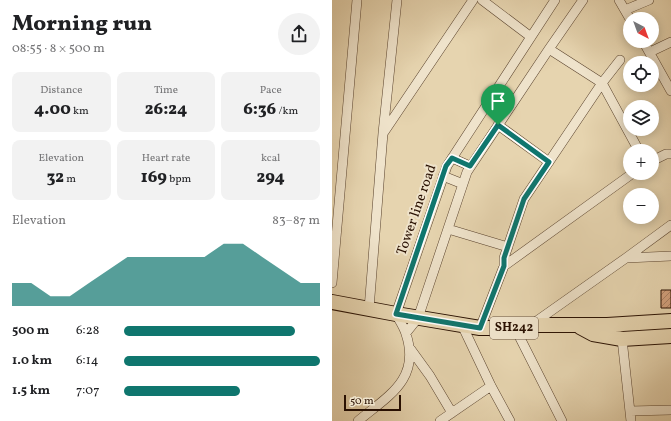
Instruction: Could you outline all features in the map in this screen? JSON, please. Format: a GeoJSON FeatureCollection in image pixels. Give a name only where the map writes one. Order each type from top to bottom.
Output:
{"type":"FeatureCollection","features":[{"type":"Feature","properties":{"kind":"main road","name":"SH242"},"geometry":{"type":"LineString","coordinates":[[332,296],[363,308]]}},
{"type":"Feature","properties":{"kind":"main road","name":"SH242"},"geometry":{"type":"LineString","coordinates":[[332,302],[480,328],[515,328],[530,325],[577,325],[671,321]]}},
{"type":"Feature","properties":{"kind":"main road","name":"SH242"},"geometry":{"type":"LineString","coordinates":[[577,325],[593,334],[622,339],[671,336]]}},
{"type":"Feature","properties":{"kind":"street"},"geometry":{"type":"LineString","coordinates":[[332,283],[357,0]]}},
{"type":"Feature","properties":{"kind":"street"},"geometry":{"type":"LineString","coordinates":[[363,308],[398,0]]}},
{"type":"Feature","properties":{"kind":"street"},"geometry":{"type":"LineString","coordinates":[[383,133],[473,0]]}},
{"type":"Feature","properties":{"kind":"street"},"geometry":{"type":"LineString","coordinates":[[482,0],[531,37]]}},
{"type":"Feature","properties":{"kind":"street","name":"Tower line road"},"geometry":{"type":"LineString","coordinates":[[396,314],[446,166],[555,0]]}},
{"type":"Feature","properties":{"kind":"street"},"geometry":{"type":"LineString","coordinates":[[406,333],[418,318],[470,166],[583,0]]}},
{"type":"Feature","properties":{"kind":"street"},"geometry":{"type":"LineString","coordinates":[[618,0],[625,10],[649,0]]}},
{"type":"Feature","properties":{"kind":"street"},"geometry":{"type":"LineString","coordinates":[[650,52],[671,42]]}},
{"type":"Feature","properties":{"kind":"street"},"geometry":{"type":"LineString","coordinates":[[647,48],[671,91]]}},
{"type":"Feature","properties":{"kind":"street"},"geometry":{"type":"LineString","coordinates":[[549,49],[602,83],[635,144]]}},
{"type":"Feature","properties":{"kind":"street"},"geometry":{"type":"LineString","coordinates":[[480,328],[504,266],[504,258],[524,199],[602,83],[620,60]]}},
{"type":"Feature","properties":{"kind":"street"},"geometry":{"type":"LineString","coordinates":[[498,125],[549,162]]}},
{"type":"Feature","properties":{"kind":"street"},"geometry":{"type":"LineString","coordinates":[[659,158],[666,154],[671,154]]}},
{"type":"Feature","properties":{"kind":"street"},"geometry":{"type":"LineString","coordinates":[[452,158],[470,166]]}},
{"type":"Feature","properties":{"kind":"street"},"geometry":{"type":"LineString","coordinates":[[443,176],[463,184]]}},
{"type":"Feature","properties":{"kind":"street"},"geometry":{"type":"LineString","coordinates":[[504,266],[623,180]]}},
{"type":"Feature","properties":{"kind":"street"},"geometry":{"type":"LineString","coordinates":[[530,325],[671,225]]}},
{"type":"Feature","properties":{"kind":"street"},"geometry":{"type":"LineString","coordinates":[[448,229],[508,247]]}},
{"type":"Feature","properties":{"kind":"street"},"geometry":{"type":"LineString","coordinates":[[626,258],[671,256]]}},
{"type":"Feature","properties":{"kind":"street"},"geometry":{"type":"LineString","coordinates":[[358,421],[399,386],[409,368],[410,360],[406,333],[396,314]]}},
{"type":"Feature","properties":{"kind":"street"},"geometry":{"type":"LineString","coordinates":[[462,325],[491,386],[510,421]]}},
{"type":"Feature","properties":{"kind":"street"},"geometry":{"type":"LineString","coordinates":[[515,328],[562,421]]}},
{"type":"Feature","properties":{"kind":"street"},"geometry":{"type":"LineString","coordinates":[[622,339],[631,421]]}},
{"type":"Feature","properties":{"kind":"street"},"geometry":{"type":"LineString","coordinates":[[408,346],[430,376],[452,413]]}},
{"type":"Feature","properties":{"kind":"street"},"geometry":{"type":"LineString","coordinates":[[440,421],[491,386]]}},
{"type":"Feature","properties":{"kind":"street"},"geometry":{"type":"LineString","coordinates":[[630,411],[671,410]]}},
{"type":"Feature","properties":{"kind":"building"},"geometry":{"type":"Polygon","coordinates":[[[661,290],[671,290],[671,308],[661,308],[661,290]]]}},
{"type":"Feature","properties":{"kind":"route"},"geometry":{"type":"LineString","coordinates":[[498,125],[549,162],[524,199],[504,258],[504,266],[480,328],[396,314],[446,166],[452,158],[470,166],[498,125]]}}]}
